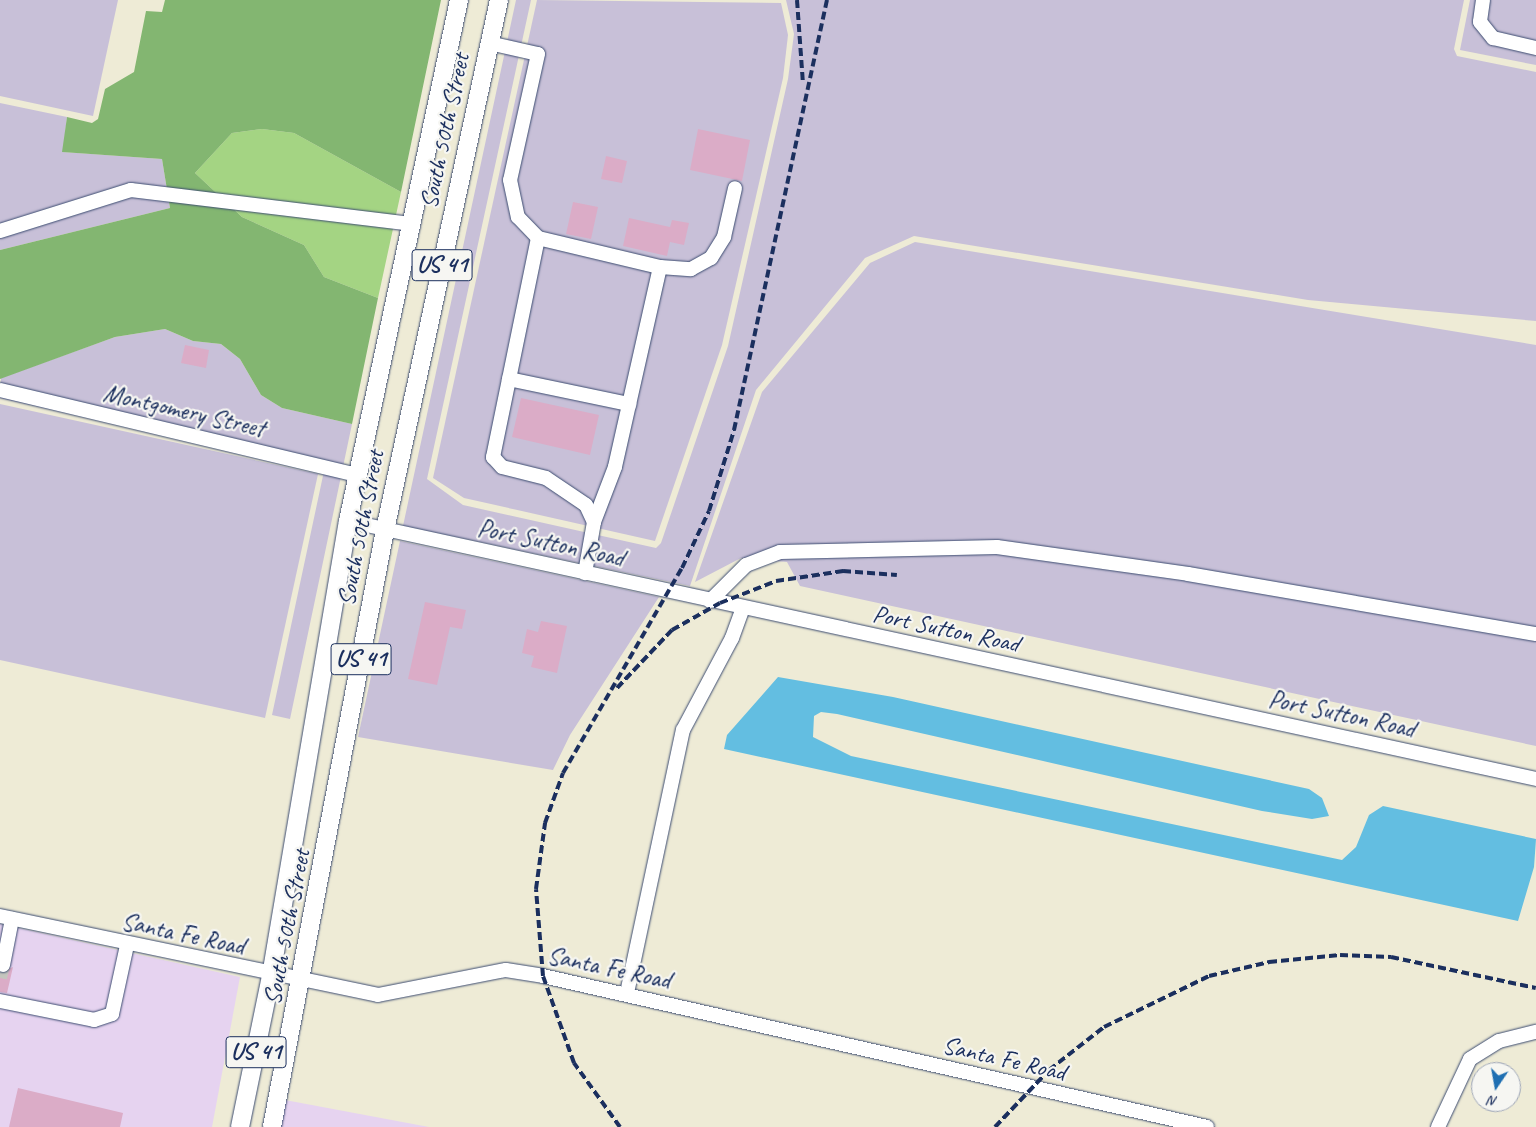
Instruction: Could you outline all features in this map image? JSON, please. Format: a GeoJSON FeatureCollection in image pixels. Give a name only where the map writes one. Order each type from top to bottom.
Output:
{"type":"FeatureCollection","features":[{"type":"Feature","properties":{"kind":"main road","name":"South 50th Street"},"geometry":{"type":"LineString","coordinates":[[240,1127],[271,976],[348,521],[459,0]]}},
{"type":"Feature","properties":{"kind":"main road","name":"South 50th Street"},"geometry":{"type":"LineString","coordinates":[[272,1127],[303,982],[385,530],[498,0]]}},
{"type":"Feature","properties":{"kind":"street"},"geometry":{"type":"LineString","coordinates":[[1483,0],[1480,22],[1493,38],[1536,48]]}},
{"type":"Feature","properties":{"kind":"street"},"geometry":{"type":"LineString","coordinates":[[489,43],[538,54],[510,180],[518,217],[538,238],[660,267],[691,269],[711,258],[724,237],[735,188]]}},
{"type":"Feature","properties":{"kind":"street"},"geometry":{"type":"LineString","coordinates":[[0,231],[131,190],[411,224]]}},
{"type":"Feature","properties":{"kind":"street"},"geometry":{"type":"LineString","coordinates":[[538,238],[494,461],[570,490],[586,505],[594,522]]}},
{"type":"Feature","properties":{"kind":"street"},"geometry":{"type":"LineString","coordinates":[[585,573],[594,522],[615,467],[660,267]]}},
{"type":"Feature","properties":{"kind":"street"},"geometry":{"type":"LineString","coordinates":[[509,379],[629,404]]}},
{"type":"Feature","properties":{"kind":"street","name":"Montgomery Street"},"geometry":{"type":"LineString","coordinates":[[0,390],[357,475]]}},
{"type":"Feature","properties":{"kind":"street","name":"Port Sutton Road"},"geometry":{"type":"LineString","coordinates":[[348,521],[1536,779]]}},
{"type":"Feature","properties":{"kind":"street"},"geometry":{"type":"LineString","coordinates":[[710,601],[746,565],[780,552],[997,547],[1188,574],[1536,634]]}},
{"type":"Feature","properties":{"kind":"street"},"geometry":{"type":"LineString","coordinates":[[627,993],[683,730],[732,638],[743,608]]}},
{"type":"Feature","properties":{"kind":"street"},"geometry":{"type":"LineString","coordinates":[[3,965],[6,918]]}},
{"type":"Feature","properties":{"kind":"street","name":"Santa Fe Road"},"geometry":{"type":"LineString","coordinates":[[6,918],[271,976],[378,995],[506,970],[627,993],[1207,1127]]}},
{"type":"Feature","properties":{"kind":"street"},"geometry":{"type":"LineString","coordinates":[[0,1001],[94,1020],[112,1014],[128,945]]}},
{"type":"Feature","properties":{"kind":"street"},"geometry":{"type":"LineString","coordinates":[[1438,1127],[1470,1060],[1499,1041],[1536,1032]]}},
{"type":"Feature","properties":{"kind":"shaded area"},"geometry":{"type":"Polygon","coordinates":[[[0,0],[118,0],[93,116],[0,96],[0,0]]]}},
{"type":"Feature","properties":{"kind":"shaded area"},"geometry":{"type":"Polygon","coordinates":[[[516,0],[531,0],[427,479],[463,505],[656,548],[661,543],[728,346],[788,79],[794,34],[786,0],[1464,0],[1454,49],[1457,56],[1536,72],[1536,321],[1308,300],[914,236],[865,258],[756,390],[690,586],[403,526],[516,0]]]}},
{"type":"Feature","properties":{"kind":"shaded area"},"geometry":{"type":"Polygon","coordinates":[[[537,0],[781,3],[788,35],[783,78],[722,345],[655,541],[464,498],[433,478],[537,0]]]}},
{"type":"Feature","properties":{"kind":"shaded area"},"geometry":{"type":"Polygon","coordinates":[[[1470,0],[1536,0],[1536,65],[1460,50],[1470,0]]]}},
{"type":"Feature","properties":{"kind":"shaded area"},"geometry":{"type":"Polygon","coordinates":[[[0,103],[67,117],[63,152],[162,159],[170,208],[0,250],[0,103]]]}},
{"type":"Feature","properties":{"kind":"shaded area"},"geometry":{"type":"Polygon","coordinates":[[[915,242],[1536,345],[1536,746],[800,586],[787,562],[741,558],[695,582],[762,392],[870,263],[915,242]]]}},
{"type":"Feature","properties":{"kind":"shaded area"},"geometry":{"type":"Polygon","coordinates":[[[165,329],[193,341],[221,344],[240,359],[261,395],[282,408],[352,424],[290,719],[272,715],[324,471],[0,398],[1,378],[115,337],[165,329]]]}},
{"type":"Feature","properties":{"kind":"shaded area"},"geometry":{"type":"Polygon","coordinates":[[[0,404],[318,474],[265,718],[0,660],[0,404]]]}},
{"type":"Feature","properties":{"kind":"shaded area"},"geometry":{"type":"Polygon","coordinates":[[[400,541],[659,597],[570,735],[553,770],[358,737],[400,541]]]}},
{"type":"Feature","properties":{"kind":"shaded area"},"geometry":{"type":"Polygon","coordinates":[[[0,924],[240,977],[212,1127],[0,1127],[0,924]]]}},
{"type":"Feature","properties":{"kind":"shaded area"},"geometry":{"type":"Polygon","coordinates":[[[285,1100],[429,1127],[280,1127],[285,1100]]]}},
{"type":"Feature","properties":{"kind":"green space"},"geometry":{"type":"Polygon","coordinates":[[[165,0],[441,0],[401,192],[294,133],[262,129],[232,133],[195,173],[242,217],[304,245],[324,277],[378,298],[352,424],[282,408],[261,395],[240,359],[221,344],[193,341],[165,329],[115,337],[0,379],[0,250],[170,208],[162,159],[62,152],[67,117],[92,123],[98,119],[105,89],[134,72],[146,11],[162,12],[165,0]]]}},
{"type":"Feature","properties":{"kind":"green space"},"geometry":{"type":"Polygon","coordinates":[[[262,129],[294,133],[401,192],[378,298],[324,277],[304,245],[242,217],[195,173],[232,133],[262,129]]]}},
{"type":"Feature","properties":{"kind":"water"},"geometry":{"type":"Polygon","coordinates":[[[778,677],[893,697],[1309,789],[1322,798],[1329,816],[1312,819],[1262,811],[837,714],[821,712],[814,716],[813,737],[851,756],[1342,860],[1356,847],[1369,815],[1383,806],[1536,839],[1534,867],[1518,921],[724,749],[727,735],[778,677]]]}},
{"type":"Feature","properties":{"kind":"building"},"geometry":{"type":"Polygon","coordinates":[[[698,129],[750,140],[742,181],[690,170],[698,129]]]}},
{"type":"Feature","properties":{"kind":"building"},"geometry":{"type":"Polygon","coordinates":[[[606,156],[627,161],[622,183],[601,179],[606,156]]]}},
{"type":"Feature","properties":{"kind":"building"},"geometry":{"type":"Polygon","coordinates":[[[573,202],[598,207],[591,239],[566,234],[573,202]]]}},
{"type":"Feature","properties":{"kind":"building"},"geometry":{"type":"Polygon","coordinates":[[[629,218],[670,227],[672,220],[689,223],[684,245],[670,242],[667,256],[623,246],[629,218]]]}},
{"type":"Feature","properties":{"kind":"building"},"geometry":{"type":"Polygon","coordinates":[[[185,345],[209,350],[206,368],[181,363],[185,345]]]}},
{"type":"Feature","properties":{"kind":"building"},"geometry":{"type":"Polygon","coordinates":[[[521,398],[599,415],[590,455],[512,437],[521,398]]]}},
{"type":"Feature","properties":{"kind":"building"},"geometry":{"type":"Polygon","coordinates":[[[425,602],[466,610],[462,629],[450,627],[437,685],[408,679],[425,602]]]}},
{"type":"Feature","properties":{"kind":"building"},"geometry":{"type":"Polygon","coordinates":[[[541,621],[567,626],[557,673],[531,667],[534,656],[522,653],[527,629],[538,632],[541,621]]]}},
{"type":"Feature","properties":{"kind":"building"},"geometry":{"type":"Polygon","coordinates":[[[13,967],[7,993],[0,992],[0,973],[13,967]]]}},
{"type":"Feature","properties":{"kind":"building"},"geometry":{"type":"Polygon","coordinates":[[[18,1088],[123,1113],[120,1127],[9,1127],[18,1088]]]}},
{"type":"Feature","properties":{"kind":"tunnel"},"geometry":{"type":"LineString","coordinates":[[0,978],[3,965]]}},
{"type":"Feature","properties":{"kind":"railway"},"geometry":{"type":"LineString","coordinates":[[797,0],[803,84]]}},
{"type":"Feature","properties":{"kind":"railway"},"geometry":{"type":"LineString","coordinates":[[620,1127],[574,1063],[543,976],[536,889],[545,823],[563,773],[682,568],[709,511],[734,430],[827,0]]}},
{"type":"Feature","properties":{"kind":"railway"},"geometry":{"type":"LineString","coordinates":[[617,688],[672,630],[720,603],[776,581],[843,571],[897,575]]}},
{"type":"Feature","properties":{"kind":"railway"},"geometry":{"type":"LineString","coordinates":[[995,1127],[1049,1070],[1104,1027],[1209,976],[1269,962],[1340,955],[1391,957],[1536,988]]}}]}
